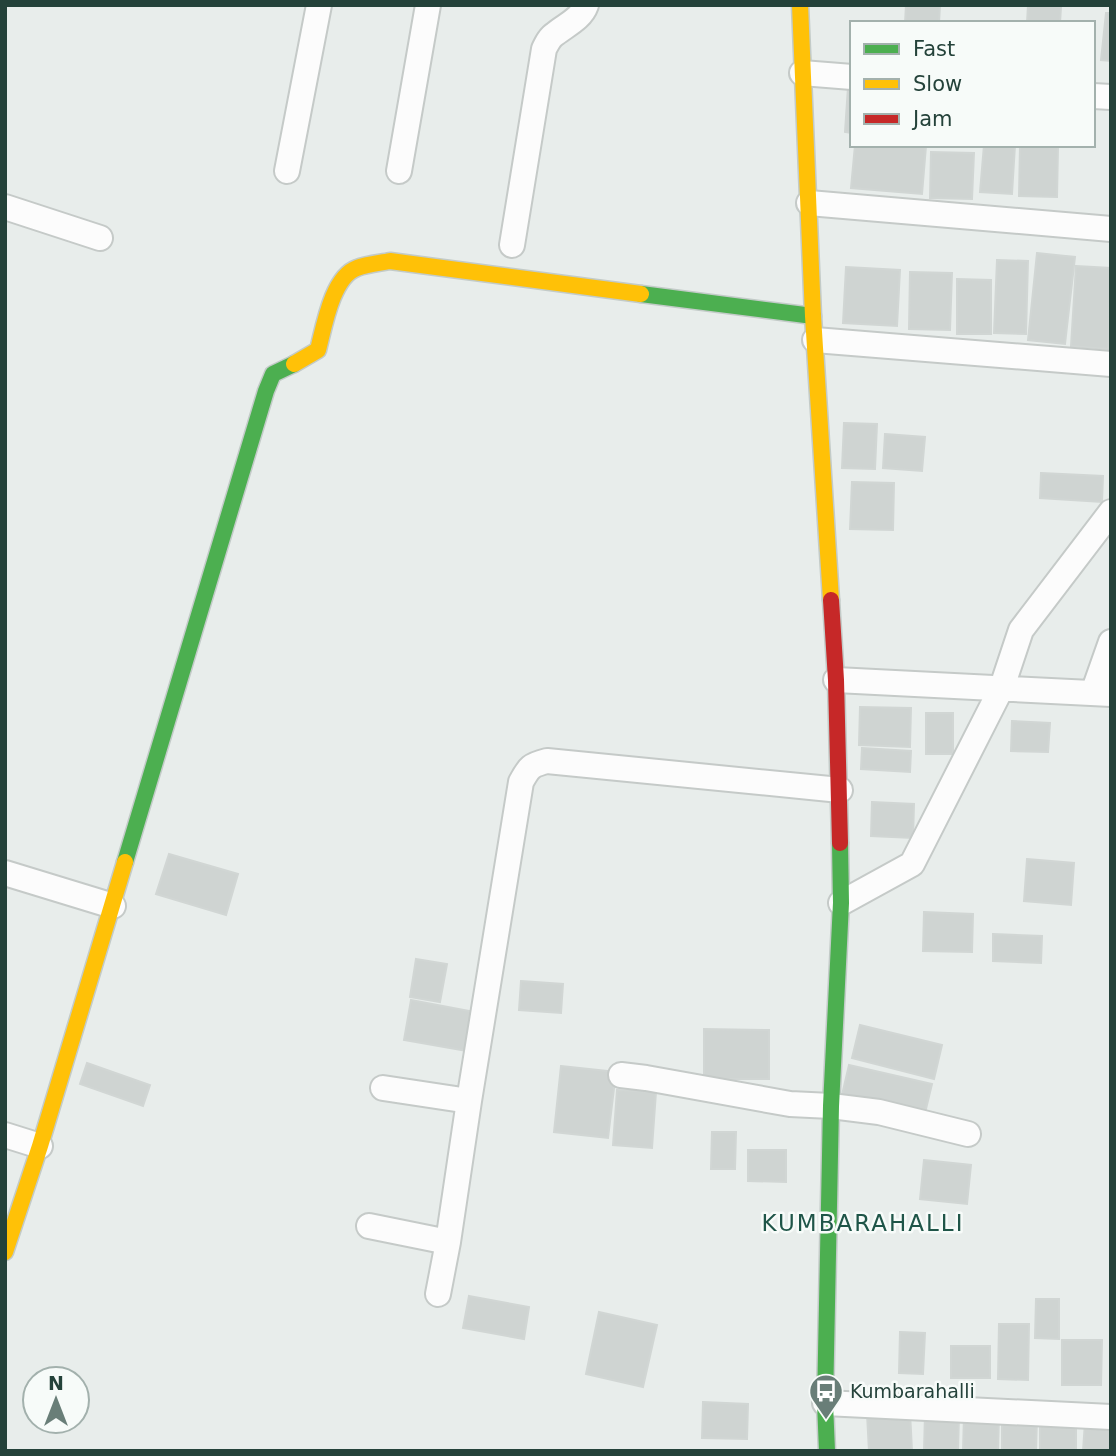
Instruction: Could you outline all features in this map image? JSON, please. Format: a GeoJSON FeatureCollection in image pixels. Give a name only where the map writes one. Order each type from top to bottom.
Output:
{"type":"FeatureCollection","features":[{"type":"Feature","properties":{"kind":"street"},"geometry":{"type":"LineString","coordinates":[[287,170],[320,5]]}},
{"type":"Feature","properties":{"kind":"street"},"geometry":{"type":"LineString","coordinates":[[399,170],[428,5]]}},
{"type":"Feature","properties":{"kind":"street"},"geometry":{"type":"LineString","coordinates":[[512,245],[544,49],[552,35],[566,27],[586,5]]}},
{"type":"Feature","properties":{"kind":"street"},"geometry":{"type":"LineString","coordinates":[[800,5],[814,328],[836,680],[840,790],[841,903],[831,1106],[825,1403],[827,1451]]}},
{"type":"Feature","properties":{"kind":"street"},"geometry":{"type":"LineString","coordinates":[[802,73],[850,77]]}},
{"type":"Feature","properties":{"kind":"street"},"geometry":{"type":"LineString","coordinates":[[809,203],[1111,229]]}},
{"type":"Feature","properties":{"kind":"street"},"geometry":{"type":"LineString","coordinates":[[5,207],[100,238]]}},
{"type":"Feature","properties":{"kind":"street"},"geometry":{"type":"LineString","coordinates":[[5,1252],[113,906],[257,418],[273,374],[318,350],[331,302],[339,284],[355,268],[390,261],[814,328],[1111,364]]}},
{"type":"Feature","properties":{"kind":"street"},"geometry":{"type":"LineString","coordinates":[[841,903],[912,864],[1002,688],[1021,630],[1111,512]]}},
{"type":"Feature","properties":{"kind":"street"},"geometry":{"type":"LineString","coordinates":[[836,680],[1102,694],[1111,642]]}},
{"type":"Feature","properties":{"kind":"street"},"geometry":{"type":"LineString","coordinates":[[438,1294],[449,1242],[521,782],[529,768],[547,761],[840,790]]}},
{"type":"Feature","properties":{"kind":"street"},"geometry":{"type":"LineString","coordinates":[[5,873],[113,906]]}},
{"type":"Feature","properties":{"kind":"street"},"geometry":{"type":"LineString","coordinates":[[621,1076],[646,1078],[790,1104],[879,1112],[968,1134]]}},
{"type":"Feature","properties":{"kind":"street"},"geometry":{"type":"LineString","coordinates":[[383,1088],[469,1101]]}},
{"type":"Feature","properties":{"kind":"street"},"geometry":{"type":"LineString","coordinates":[[5,1135],[40,1146]]}},
{"type":"Feature","properties":{"kind":"street"},"geometry":{"type":"LineString","coordinates":[[369,1226],[449,1242]]}},
{"type":"Feature","properties":{"kind":"street"},"geometry":{"type":"LineString","coordinates":[[825,1403],[1111,1417]]}},
{"type":"Feature","properties":{"kind":"building"},"geometry":{"type":"Polygon","coordinates":[[[906,5],[940,5],[939,21],[905,21],[906,5]]]}},
{"type":"Feature","properties":{"kind":"building"},"geometry":{"type":"Polygon","coordinates":[[[1028,5],[1061,7],[1060,21],[1027,21],[1028,5]]]}},
{"type":"Feature","properties":{"kind":"building"},"geometry":{"type":"Polygon","coordinates":[[[1106,13],[1111,13],[1111,61],[1101,60],[1106,13]]]}},
{"type":"Feature","properties":{"kind":"building"},"geometry":{"type":"Polygon","coordinates":[[[848,87],[850,87],[850,133],[845,132],[848,87]]]}},
{"type":"Feature","properties":{"kind":"building"},"geometry":{"type":"Polygon","coordinates":[[[855,147],[926,147],[922,194],[851,188],[855,147]]]}},
{"type":"Feature","properties":{"kind":"building"},"geometry":{"type":"Polygon","coordinates":[[[984,147],[1015,147],[1012,194],[980,192],[984,147]]]}},
{"type":"Feature","properties":{"kind":"building"},"geometry":{"type":"Polygon","coordinates":[[[1020,147],[1058,147],[1057,197],[1019,196],[1020,147]]]}},
{"type":"Feature","properties":{"kind":"building"},"geometry":{"type":"Polygon","coordinates":[[[931,152],[974,153],[972,199],[930,198],[931,152]]]}},
{"type":"Feature","properties":{"kind":"building"},"geometry":{"type":"Polygon","coordinates":[[[1037,253],[1075,257],[1065,344],[1028,340],[1037,253]]]}},
{"type":"Feature","properties":{"kind":"building"},"geometry":{"type":"Polygon","coordinates":[[[997,260],[1028,261],[1026,334],[994,333],[997,260]]]}},
{"type":"Feature","properties":{"kind":"building"},"geometry":{"type":"Polygon","coordinates":[[[1076,266],[1111,268],[1108,349],[1071,346],[1076,266]]]}},
{"type":"Feature","properties":{"kind":"building"},"geometry":{"type":"Polygon","coordinates":[[[846,267],[900,270],[897,326],[843,323],[846,267]]]}},
{"type":"Feature","properties":{"kind":"building"},"geometry":{"type":"Polygon","coordinates":[[[910,272],[952,273],[950,330],[909,329],[910,272]]]}},
{"type":"Feature","properties":{"kind":"building"},"geometry":{"type":"Polygon","coordinates":[[[957,279],[991,280],[991,334],[957,334],[957,279]]]}},
{"type":"Feature","properties":{"kind":"building"},"geometry":{"type":"Polygon","coordinates":[[[844,423],[877,424],[875,469],[842,468],[844,423]]]}},
{"type":"Feature","properties":{"kind":"building"},"geometry":{"type":"Polygon","coordinates":[[[885,434],[925,437],[922,471],[883,468],[885,434]]]}},
{"type":"Feature","properties":{"kind":"building"},"geometry":{"type":"Polygon","coordinates":[[[1041,473],[1103,476],[1102,502],[1040,498],[1041,473]]]}},
{"type":"Feature","properties":{"kind":"building"},"geometry":{"type":"Polygon","coordinates":[[[852,482],[894,483],[893,530],[850,529],[852,482]]]}},
{"type":"Feature","properties":{"kind":"building"},"geometry":{"type":"Polygon","coordinates":[[[860,707],[911,708],[910,747],[859,745],[860,707]]]}},
{"type":"Feature","properties":{"kind":"building"},"geometry":{"type":"Polygon","coordinates":[[[926,713],[953,713],[953,754],[926,754],[926,713]]]}},
{"type":"Feature","properties":{"kind":"building"},"geometry":{"type":"Polygon","coordinates":[[[1012,721],[1050,723],[1048,752],[1011,751],[1012,721]]]}},
{"type":"Feature","properties":{"kind":"building"},"geometry":{"type":"Polygon","coordinates":[[[862,748],[911,751],[910,772],[861,769],[862,748]]]}},
{"type":"Feature","properties":{"kind":"building"},"geometry":{"type":"Polygon","coordinates":[[[872,802],[914,804],[913,838],[871,836],[872,802]]]}},
{"type":"Feature","properties":{"kind":"building"},"geometry":{"type":"Polygon","coordinates":[[[169,854],[238,874],[226,915],[156,894],[169,854]]]}},
{"type":"Feature","properties":{"kind":"building"},"geometry":{"type":"Polygon","coordinates":[[[1027,859],[1074,863],[1071,905],[1024,901],[1027,859]]]}},
{"type":"Feature","properties":{"kind":"building"},"geometry":{"type":"Polygon","coordinates":[[[924,912],[973,914],[972,952],[923,951],[924,912]]]}},
{"type":"Feature","properties":{"kind":"building"},"geometry":{"type":"Polygon","coordinates":[[[993,934],[1042,936],[1041,963],[993,961],[993,934]]]}},
{"type":"Feature","properties":{"kind":"building"},"geometry":{"type":"Polygon","coordinates":[[[416,959],[447,964],[440,1002],[410,997],[416,959]]]}},
{"type":"Feature","properties":{"kind":"building"},"geometry":{"type":"Polygon","coordinates":[[[521,981],[563,984],[561,1013],[519,1010],[521,981]]]}},
{"type":"Feature","properties":{"kind":"building"},"geometry":{"type":"Polygon","coordinates":[[[411,1000],[480,1013],[473,1052],[404,1040],[411,1000]]]}},
{"type":"Feature","properties":{"kind":"building"},"geometry":{"type":"Polygon","coordinates":[[[860,1025],[942,1045],[934,1079],[852,1058],[860,1025]]]}},
{"type":"Feature","properties":{"kind":"building"},"geometry":{"type":"Polygon","coordinates":[[[704,1029],[769,1030],[769,1079],[704,1079],[704,1029]]]}},
{"type":"Feature","properties":{"kind":"building"},"geometry":{"type":"Polygon","coordinates":[[[87,1063],[150,1085],[143,1106],[80,1084],[87,1063]]]}},
{"type":"Feature","properties":{"kind":"building"},"geometry":{"type":"Polygon","coordinates":[[[849,1065],[932,1084],[925,1113],[842,1095],[849,1065]]]}},
{"type":"Feature","properties":{"kind":"building"},"geometry":{"type":"Polygon","coordinates":[[[561,1066],[616,1072],[608,1138],[554,1132],[561,1066]]]}},
{"type":"Feature","properties":{"kind":"building"},"geometry":{"type":"Polygon","coordinates":[[[617,1090],[656,1092],[652,1148],[613,1145],[617,1090]]]}},
{"type":"Feature","properties":{"kind":"building"},"geometry":{"type":"Polygon","coordinates":[[[712,1132],[736,1132],[735,1169],[711,1169],[712,1132]]]}},
{"type":"Feature","properties":{"kind":"building"},"geometry":{"type":"Polygon","coordinates":[[[748,1150],[786,1150],[786,1182],[748,1181],[748,1150]]]}},
{"type":"Feature","properties":{"kind":"building"},"geometry":{"type":"Polygon","coordinates":[[[924,1160],[971,1165],[967,1204],[920,1199],[924,1160]]]}},
{"type":"Feature","properties":{"kind":"building"},"geometry":{"type":"Polygon","coordinates":[[[469,1296],[529,1307],[524,1339],[463,1328],[469,1296]]]}},
{"type":"Feature","properties":{"kind":"building"},"geometry":{"type":"Polygon","coordinates":[[[1036,1299],[1059,1299],[1059,1339],[1035,1338],[1036,1299]]]}},
{"type":"Feature","properties":{"kind":"building"},"geometry":{"type":"Polygon","coordinates":[[[599,1312],[657,1325],[643,1387],[586,1374],[599,1312]]]}},
{"type":"Feature","properties":{"kind":"building"},"geometry":{"type":"Polygon","coordinates":[[[999,1324],[1029,1324],[1028,1380],[998,1379],[999,1324]]]}},
{"type":"Feature","properties":{"kind":"building"},"geometry":{"type":"Polygon","coordinates":[[[900,1332],[925,1333],[923,1374],[899,1373],[900,1332]]]}},
{"type":"Feature","properties":{"kind":"building"},"geometry":{"type":"Polygon","coordinates":[[[1062,1340],[1102,1340],[1101,1385],[1062,1385],[1062,1340]]]}},
{"type":"Feature","properties":{"kind":"building"},"geometry":{"type":"Polygon","coordinates":[[[951,1346],[990,1346],[990,1378],[951,1378],[951,1346]]]}},
{"type":"Feature","properties":{"kind":"building"},"geometry":{"type":"Polygon","coordinates":[[[703,1402],[748,1404],[747,1439],[702,1438],[703,1402]]]}},
{"type":"Feature","properties":{"kind":"building"},"geometry":{"type":"Polygon","coordinates":[[[910,1412],[912,1451],[869,1451],[867,1414],[910,1412]]]}},
{"type":"Feature","properties":{"kind":"building"},"geometry":{"type":"Polygon","coordinates":[[[925,1414],[959,1415],[958,1451],[924,1451],[925,1414]]]}},
{"type":"Feature","properties":{"kind":"building"},"geometry":{"type":"Polygon","coordinates":[[[964,1415],[999,1416],[998,1451],[963,1451],[964,1415]]]}},
{"type":"Feature","properties":{"kind":"building"},"geometry":{"type":"Polygon","coordinates":[[[1040,1415],[1076,1416],[1076,1451],[1040,1451],[1040,1415]]]}},
{"type":"Feature","properties":{"kind":"building"},"geometry":{"type":"Polygon","coordinates":[[[1002,1416],[1037,1417],[1036,1451],[1002,1451],[1002,1416]]]}},
{"type":"Feature","properties":{"kind":"building"},"geometry":{"type":"Polygon","coordinates":[[[1085,1422],[1111,1424],[1111,1451],[1083,1451],[1085,1422]]]}},
{"type":"Feature","properties":{"kind":"traffic: fast"},"geometry":{"type":"LineString","coordinates":[[641,294],[813,316]]}},
{"type":"Feature","properties":{"kind":"traffic: fast"},"geometry":{"type":"LineString","coordinates":[[125,862],[266,391],[273,374],[294,364]]}},
{"type":"Feature","properties":{"kind":"traffic: fast"},"geometry":{"type":"LineString","coordinates":[[827,1451],[825,1403],[831,1106],[841,903],[840,843]]}},
{"type":"Feature","properties":{"kind":"traffic: slow"},"geometry":{"type":"LineString","coordinates":[[800,5],[813,316],[831,600]]}},
{"type":"Feature","properties":{"kind":"traffic: slow"},"geometry":{"type":"LineString","coordinates":[[294,364],[318,350],[326,316],[341,281],[348,273],[369,265],[390,261],[641,294]]}},
{"type":"Feature","properties":{"kind":"traffic: slow"},"geometry":{"type":"LineString","coordinates":[[5,1252],[40,1146],[125,862]]}},
{"type":"Feature","properties":{"kind":"traffic: jam"},"geometry":{"type":"LineString","coordinates":[[831,600],[840,843]]}},
{"type":"Feature","properties":{"kind":"place","name":"Kumbarahalli"},"geometry":{"type":"Point","coordinates":[826,1421]}},
{"type":"Feature","properties":{"kind":"district","name":"KUMBARAHALLI"},"geometry":{"type":"Point","coordinates":[863,1223]}}]}
